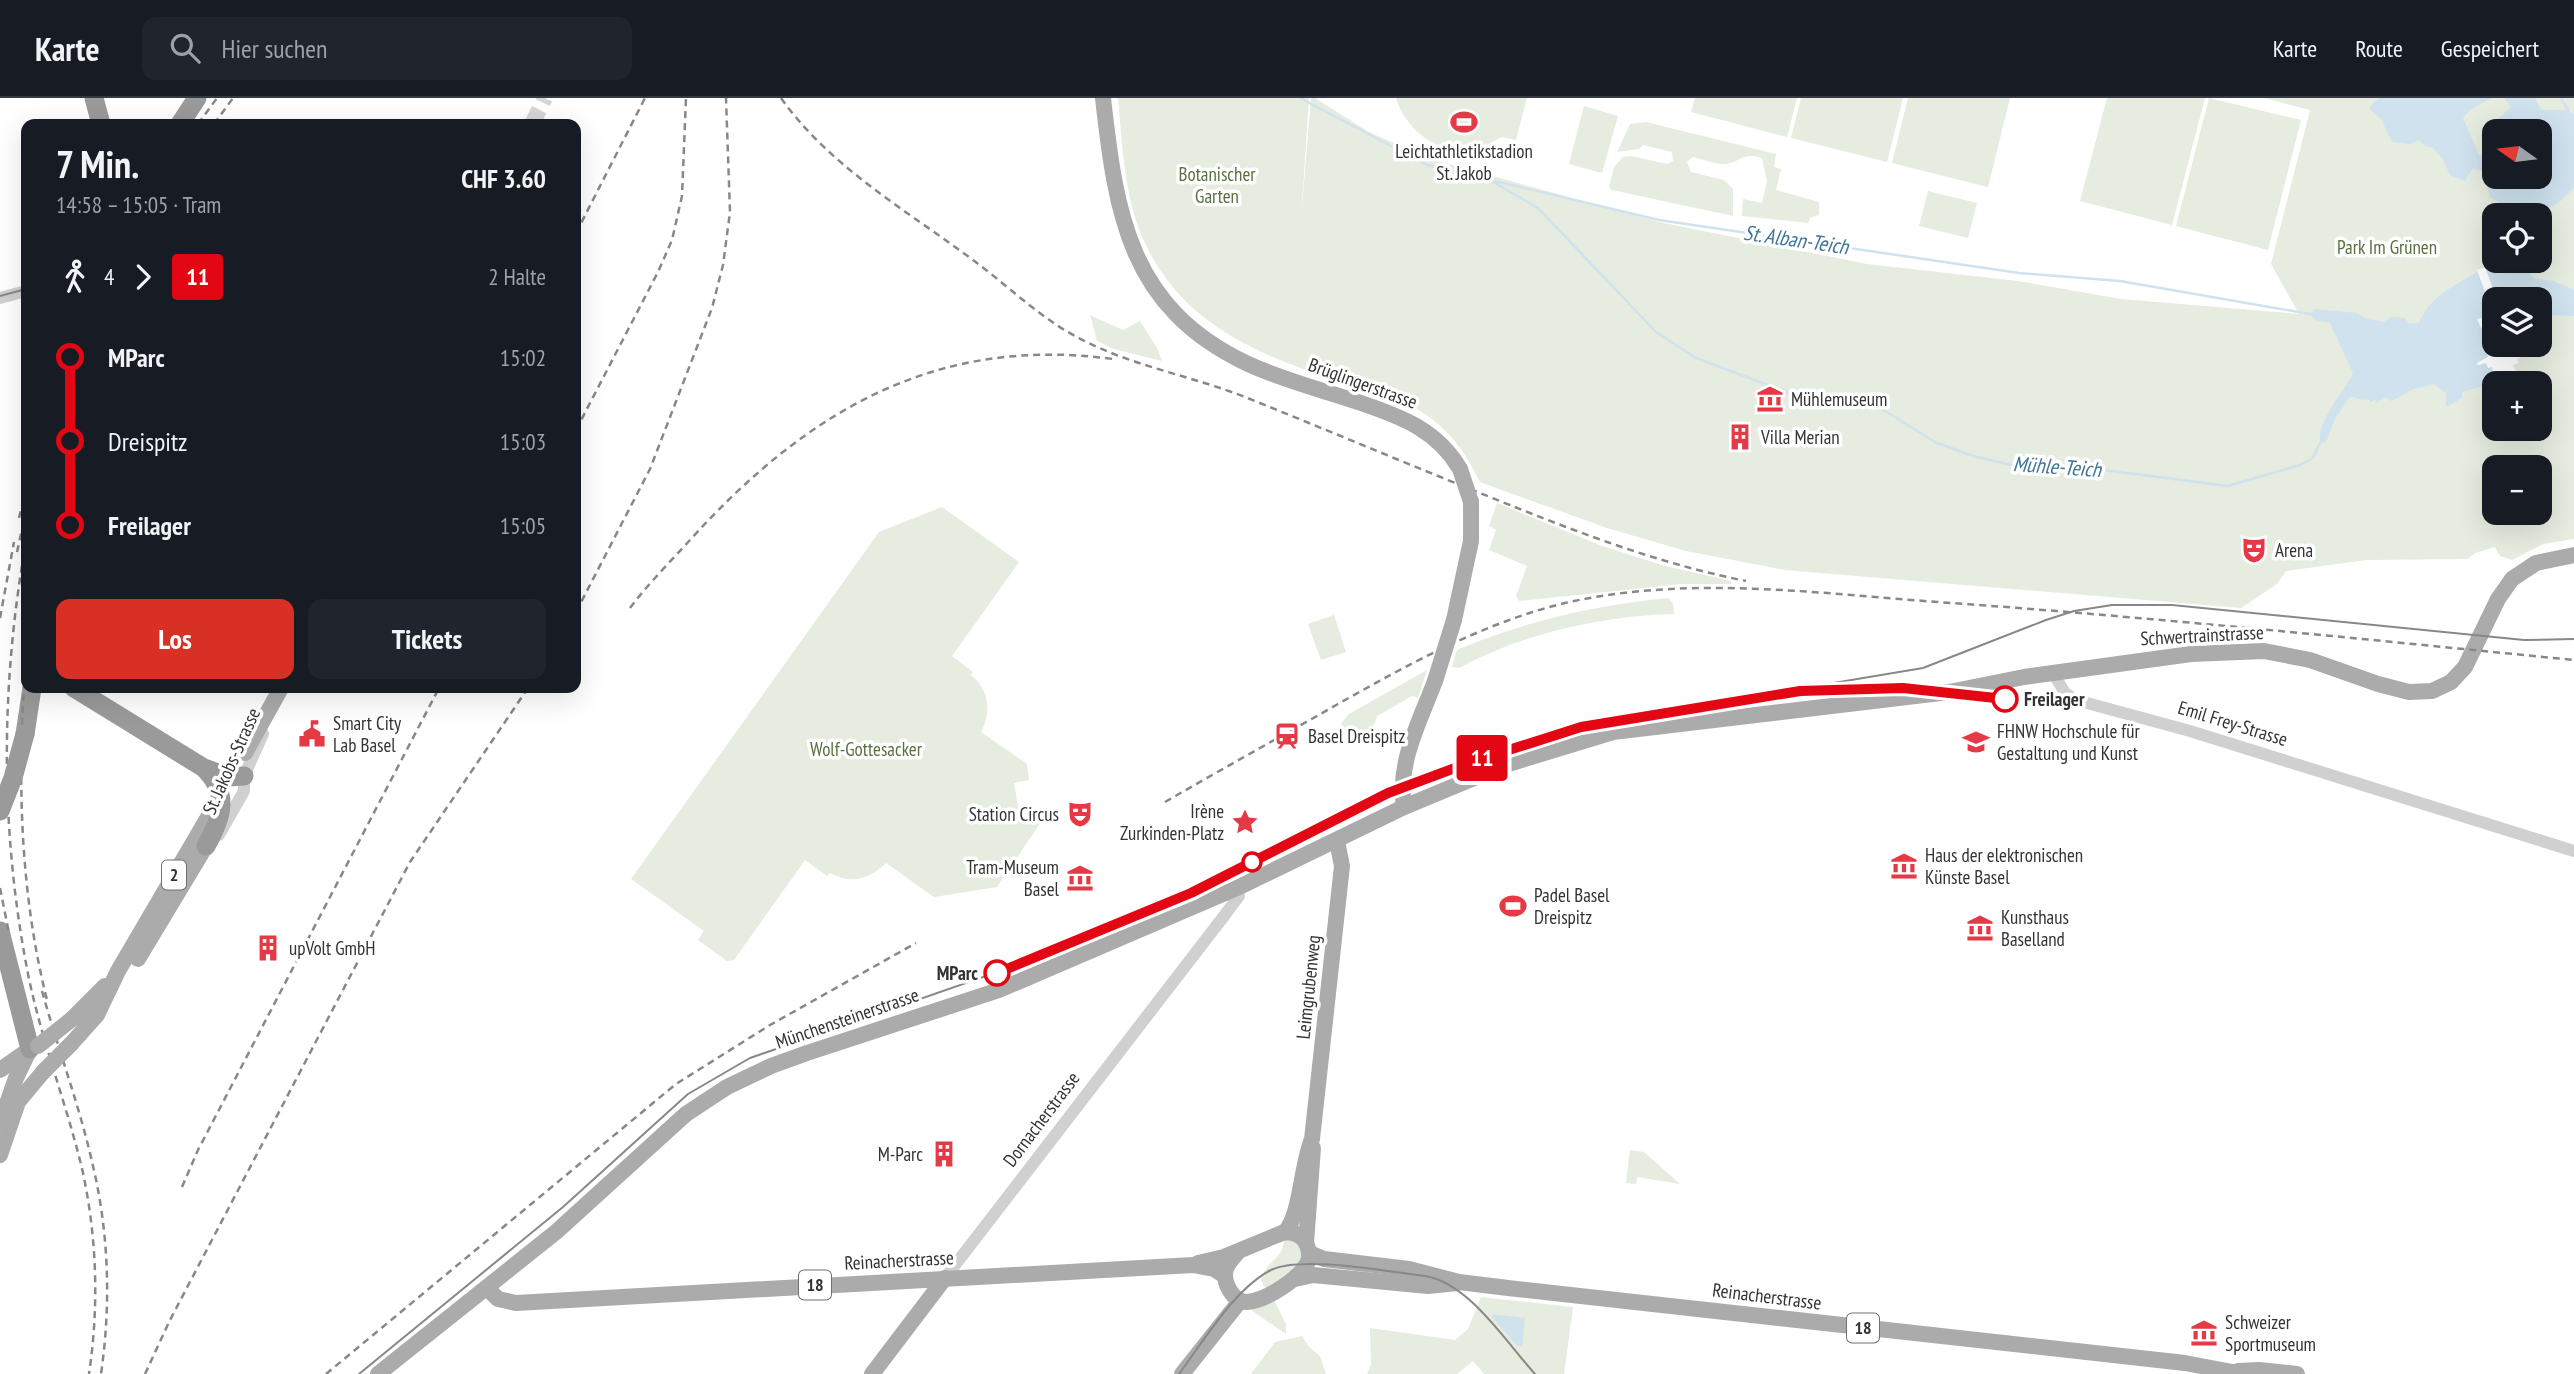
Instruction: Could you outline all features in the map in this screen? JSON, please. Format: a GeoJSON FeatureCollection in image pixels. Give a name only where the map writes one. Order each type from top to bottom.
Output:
{"type":"FeatureCollection","features":[{"type":"Feature","properties":{"kind":"highway"},"geometry":{"type":"LineString","coordinates":[[94,98],[100,119]]}},
{"type":"Feature","properties":{"kind":"highway"},"geometry":{"type":"LineString","coordinates":[[170,119],[182,98]]}},
{"type":"Feature","properties":{"kind":"highway"},"geometry":{"type":"LineString","coordinates":[[183,119],[197,98]]}},
{"type":"Feature","properties":{"kind":"highway"},"geometry":{"type":"LineString","coordinates":[[0,811],[19,758],[31,693]]}},
{"type":"Feature","properties":{"kind":"highway"},"geometry":{"type":"LineString","coordinates":[[82,693],[204,768],[229,778],[244,776]]}},
{"type":"Feature","properties":{"kind":"highway"},"geometry":{"type":"LineString","coordinates":[[204,768],[218,786],[221,795],[220,816],[210,839]]}},
{"type":"Feature","properties":{"kind":"highway"},"geometry":{"type":"LineString","coordinates":[[0,931],[15,991],[29,1023],[33,1048]]}},
{"type":"Feature","properties":{"kind":"main road","name":"Brüglingerstrasse"},"geometry":{"type":"LineString","coordinates":[[1104,98],[1117,198],[1126,233],[1153,285],[1175,312],[1208,340],[1249,365],[1410,421],[1440,443],[1460,470],[1471,502],[1471,541],[1454,620],[1404,768],[1401,788],[1404,807]]}},
{"type":"Feature","properties":{"kind":"main road"},"geometry":{"type":"LineString","coordinates":[[2474,646],[2486,605],[2506,573],[2532,554],[2574,544]]}},
{"type":"Feature","properties":{"kind":"main road"},"geometry":{"type":"LineString","coordinates":[[2474,646],[2498,599],[2512,579],[2536,563],[2574,555]]}},
{"type":"Feature","properties":{"kind":"main road","name":"Schwertrainstrasse"},"geometry":{"type":"LineString","coordinates":[[2053,673],[2155,657],[2264,651],[2310,660],[2409,692],[2432,691],[2451,682],[2465,667],[2474,646]]}},
{"type":"Feature","properties":{"kind":"main road","name":"Münchensteinerstrasse"},"geometry":{"type":"LineString","coordinates":[[378,1374],[556,1232],[686,1114],[727,1087],[771,1066],[999,990],[1237,888],[1404,807],[1505,765],[1613,732],[1884,700],[2053,673]]}},
{"type":"Feature","properties":{"kind":"main road","name":"St. Jakobs-Strasse"},"geometry":{"type":"LineString","coordinates":[[245,753],[278,693]]}},
{"type":"Feature","properties":{"kind":"main road","name":"St. Jakobs-Strasse"},"geometry":{"type":"LineString","coordinates":[[71,1044],[97,1014],[118,971],[214,807]]}},
{"type":"Feature","properties":{"kind":"main road"},"geometry":{"type":"LineString","coordinates":[[97,1014],[128,975],[210,839]]}},
{"type":"Feature","properties":{"kind":"main road","name":"Leimgrubenweg"},"geometry":{"type":"LineString","coordinates":[[1308,1248],[1304,1198],[1305,1155],[1311,1139],[1342,866],[1337,841]]}},
{"type":"Feature","properties":{"kind":"main road","name":"St. Jakobs-Strasse"},"geometry":{"type":"LineString","coordinates":[[0,1070],[72,1019],[118,971]]}},
{"type":"Feature","properties":{"kind":"main road"},"geometry":{"type":"LineString","coordinates":[[33,1048],[71,1044]]}},
{"type":"Feature","properties":{"kind":"main road","name":"2"},"geometry":{"type":"LineString","coordinates":[[10,1114],[43,1072],[71,1044]]}},
{"type":"Feature","properties":{"kind":"main road"},"geometry":{"type":"LineString","coordinates":[[0,1155],[19,1091],[38,1066],[39,1057],[33,1048]]}},
{"type":"Feature","properties":{"kind":"main road","name":"2"},"geometry":{"type":"LineString","coordinates":[[10,1114],[16,1078],[33,1048]]}},
{"type":"Feature","properties":{"kind":"main road","name":"Leimgrubenweg"},"geometry":{"type":"LineString","coordinates":[[1286,1232],[1304,1198]]}},
{"type":"Feature","properties":{"kind":"main road","name":"18"},"geometry":{"type":"LineString","coordinates":[[1239,1251],[1286,1232],[1296,1234],[1308,1248]]}},
{"type":"Feature","properties":{"kind":"main road"},"geometry":{"type":"LineString","coordinates":[[1295,1279],[1307,1266],[1308,1248]]}},
{"type":"Feature","properties":{"kind":"main road","name":"Reinacherstrasse"},"geometry":{"type":"LineString","coordinates":[[1308,1248],[1324,1259],[1424,1272],[1459,1282],[2171,1362],[2240,1373],[2259,1370],[2297,1374]]}},
{"type":"Feature","properties":{"kind":"main road"},"geometry":{"type":"LineString","coordinates":[[1182,1374],[1240,1301],[1230,1291],[1225,1276],[1228,1263],[1239,1251]]}},
{"type":"Feature","properties":{"kind":"main road","name":"Reinacherstrasse"},"geometry":{"type":"LineString","coordinates":[[1193,1265],[1239,1251]]}},
{"type":"Feature","properties":{"kind":"main road","name":"Reinacherstrasse"},"geometry":{"type":"LineString","coordinates":[[487,1288],[498,1299],[516,1303],[1193,1265],[1214,1269],[1225,1276]]}},
{"type":"Feature","properties":{"kind":"main road","name":"Reinacherstrasse"},"geometry":{"type":"LineString","coordinates":[[1295,1279],[1313,1275],[1427,1286],[1459,1282]]}},
{"type":"Feature","properties":{"kind":"main road","name":"Dornacherstrasse"},"geometry":{"type":"LineString","coordinates":[[872,1374],[945,1278]]}},
{"type":"Feature","properties":{"kind":"main road","name":"18"},"geometry":{"type":"LineString","coordinates":[[1240,1301],[1252,1301],[1295,1279]]}},
{"type":"Feature","properties":{"kind":"street"},"geometry":{"type":"LineString","coordinates":[[0,298],[21,292]]}},
{"type":"Feature","properties":{"kind":"street","name":"Emil Frey-Strasse"},"geometry":{"type":"LineString","coordinates":[[2053,673],[2065,693],[2076,700],[2190,731],[2574,851]]}},
{"type":"Feature","properties":{"kind":"street","name":"St. Jakobs-Strasse"},"geometry":{"type":"LineString","coordinates":[[210,839],[218,837],[237,805],[244,791],[244,776],[286,693]]}},
{"type":"Feature","properties":{"kind":"street","name":"Dornacherstrasse"},"geometry":{"type":"LineString","coordinates":[[945,1278],[1238,896],[1237,888]]}},
{"type":"Feature","properties":{"kind":"green space"},"geometry":{"type":"Polygon","coordinates":[[[1118,98],[1309,98],[1301,219],[1311,98],[1315,98],[1369,132],[1427,158],[1659,222],[1867,264],[2018,281],[2121,299],[2299,314],[2271,264],[2310,110],[2264,98],[2574,98],[2574,539],[2543,544],[2512,560],[2500,556],[2495,547],[2475,553],[2467,559],[2366,560],[2286,571],[2277,584],[2241,608],[1785,570],[1686,551],[1607,528],[1480,482],[1458,445],[1429,416],[1403,402],[1285,362],[1248,345],[1215,325],[1184,300],[1159,268],[1134,213],[1122,148],[1118,98]]]}},
{"type":"Feature","properties":{"kind":"green space","name":"Leichtathletikstadion St. Jakob"},"geometry":{"type":"Polygon","coordinates":[[[1396,98],[1527,98],[1516,140],[1502,137],[1480,148],[1459,150],[1435,144],[1424,138],[1407,120],[1396,98]]]}},
{"type":"Feature","properties":{"kind":"green space"},"geometry":{"type":"Polygon","coordinates":[[[1695,98],[1797,98],[1787,137],[1691,112],[1695,98]]]}},
{"type":"Feature","properties":{"kind":"green space"},"geometry":{"type":"Polygon","coordinates":[[[1801,98],[1903,98],[1887,162],[1791,138],[1801,98]]]}},
{"type":"Feature","properties":{"kind":"green space"},"geometry":{"type":"Polygon","coordinates":[[[1908,98],[2010,98],[1988,187],[1892,163],[1908,98]]]}},
{"type":"Feature","properties":{"kind":"green space"},"geometry":{"type":"Polygon","coordinates":[[[2107,98],[2205,98],[2172,225],[2080,201],[2107,98]]]}},
{"type":"Feature","properties":{"kind":"green space"},"geometry":{"type":"Polygon","coordinates":[[[2209,98],[2301,120],[2268,250],[2176,226],[2209,98]]]}},
{"type":"Feature","properties":{"kind":"green space"},"geometry":{"type":"Polygon","coordinates":[[[1584,106],[1618,116],[1602,173],[1569,164],[1584,106]]]}},
{"type":"Feature","properties":{"kind":"green space"},"geometry":{"type":"Polygon","coordinates":[[[1646,122],[1776,154],[1774,167],[1781,169],[1776,190],[1819,202],[1819,215],[1810,218],[1808,223],[1742,216],[1743,199],[1762,203],[1767,181],[1762,158],[1755,156],[1723,164],[1693,157],[1687,162],[1691,172],[1724,180],[1733,189],[1733,216],[1612,190],[1609,187],[1614,167],[1623,157],[1631,156],[1667,164],[1673,161],[1672,152],[1643,145],[1639,149],[1617,152],[1630,124],[1646,122]]]}},
{"type":"Feature","properties":{"kind":"green space"},"geometry":{"type":"Polygon","coordinates":[[[1928,191],[1977,203],[1968,238],[1919,226],[1928,191]]]}},
{"type":"Feature","properties":{"kind":"green space"},"geometry":{"type":"Polygon","coordinates":[[[1090,315],[1123,330],[1140,321],[1162,361],[1114,349],[1097,341],[1090,315]]]}},
{"type":"Feature","properties":{"kind":"green space"},"geometry":{"type":"Polygon","coordinates":[[[1497,503],[1602,546],[1665,566],[1731,581],[1731,584],[1682,584],[1519,601],[1516,596],[1527,566],[1489,550],[1496,530],[1489,526],[1497,503]]]}},
{"type":"Feature","properties":{"kind":"green space","name":"Wolf-Gottesacker"},"geometry":{"type":"Polygon","coordinates":[[[942,507],[1019,562],[952,656],[973,672],[971,675],[985,694],[987,716],[981,732],[1027,764],[1029,780],[1014,783],[1020,817],[1040,815],[1043,819],[997,887],[934,897],[886,863],[866,876],[845,879],[830,873],[827,876],[805,860],[734,960],[727,961],[698,940],[704,931],[631,879],[879,532],[942,507]]]}},
{"type":"Feature","properties":{"kind":"green space"},"geometry":{"type":"Polygon","coordinates":[[[1668,598],[1673,603],[1674,614],[1619,618],[1563,629],[1510,645],[1459,668],[1452,667],[1459,649],[1510,630],[1588,610],[1668,598]]]}},
{"type":"Feature","properties":{"kind":"green space"},"geometry":{"type":"Polygon","coordinates":[[[1334,615],[1346,652],[1321,660],[1308,624],[1334,615]]]}},
{"type":"Feature","properties":{"kind":"green space"},"geometry":{"type":"Polygon","coordinates":[[[1427,670],[1418,698],[1412,696],[1377,716],[1368,740],[1360,743],[1355,726],[1345,730],[1341,724],[1349,714],[1427,670]]]}},
{"type":"Feature","properties":{"kind":"green space"},"geometry":{"type":"Polygon","coordinates":[[[1630,1150],[1644,1152],[1680,1184],[1637,1177],[1636,1184],[1626,1183],[1630,1150]]]}},
{"type":"Feature","properties":{"kind":"green space"},"geometry":{"type":"Polygon","coordinates":[[[1298,1240],[1305,1261],[1267,1290],[1261,1281],[1265,1270],[1281,1252],[1284,1241],[1298,1240]]]}},
{"type":"Feature","properties":{"kind":"green space"},"geometry":{"type":"Polygon","coordinates":[[[1481,1297],[1573,1307],[1564,1374],[1484,1374],[1473,1361],[1457,1374],[1367,1374],[1371,1365],[1370,1328],[1455,1340],[1468,1329],[1481,1297]]]}},
{"type":"Feature","properties":{"kind":"green space"},"geometry":{"type":"Polygon","coordinates":[[[1274,1300],[1286,1324],[1286,1334],[1251,1310],[1274,1300]]]}},
{"type":"Feature","properties":{"kind":"green space"},"geometry":{"type":"Polygon","coordinates":[[[1302,1336],[1309,1347],[1320,1356],[1326,1374],[1251,1374],[1275,1342],[1302,1336]]]}},
{"type":"Feature","properties":{"kind":"water"},"geometry":{"type":"Polygon","coordinates":[[[2379,98],[2492,98],[2471,109],[2463,118],[2479,155],[2482,156],[2482,171],[2472,169],[2465,181],[2450,175],[2443,159],[2432,147],[2425,146],[2419,140],[2410,144],[2392,142],[2381,119],[2369,108],[2379,98]]]}},
{"type":"Feature","properties":{"kind":"water"},"geometry":{"type":"Polygon","coordinates":[[[2504,98],[2535,98],[2541,110],[2568,110],[2574,115],[2574,188],[2552,206],[2552,203],[2499,203],[2490,197],[2488,189],[2552,189],[2552,119],[2498,119],[2511,107],[2504,98]]]}},
{"type":"Feature","properties":{"kind":"water"},"geometry":{"type":"Polygon","coordinates":[[[2481,269],[2482,273],[2530,273],[2533,278],[2553,281],[2574,290],[2574,316],[2552,315],[2552,287],[2482,287],[2482,357],[2521,357],[2517,359],[2519,363],[2513,365],[2516,371],[2482,371],[2482,386],[2462,392],[2462,398],[2446,407],[2446,393],[2434,384],[2414,389],[2391,401],[2386,397],[2375,404],[2376,400],[2370,402],[2369,399],[2350,396],[2335,419],[2326,442],[2320,443],[2326,416],[2353,373],[2330,323],[2315,320],[2310,314],[2315,309],[2356,313],[2367,319],[2384,322],[2391,317],[2405,318],[2409,324],[2419,323],[2425,311],[2441,294],[2481,269]]]}},
{"type":"Feature","properties":{"kind":"water"},"geometry":{"type":"Polygon","coordinates":[[[1492,1314],[1525,1318],[1522,1346],[1517,1346],[1492,1314]]]}},
{"type":"Feature","properties":{"kind":"pier"},"geometry":{"type":"Polygon","coordinates":[[[2482,268],[2482,273],[2487,273],[2492,287],[2483,287],[2477,270],[2482,268]]]}},
{"type":"Feature","properties":{"kind":"pier"},"geometry":{"type":"Polygon","coordinates":[[[2488,357],[2521,357],[2517,359],[2519,363],[2513,365],[2516,371],[2493,371],[2486,363],[2477,363],[2488,357]]]}},
{"type":"Feature","properties":{"kind":"waterway","name":"St. Alban-Teich"},"geometry":{"type":"LineString","coordinates":[[1300,98],[1427,165],[1659,220],[2019,273],[2120,281],[2310,314]]}},
{"type":"Feature","properties":{"kind":"waterway"},"geometry":{"type":"LineString","coordinates":[[2561,98],[2568,110]]}},
{"type":"Feature","properties":{"kind":"waterway","name":"Mühle-Teich"},"geometry":{"type":"LineString","coordinates":[[1493,182],[1538,208],[1656,332],[1696,358],[1792,394],[1882,409],[1935,442],[1973,456],[2016,466],[2103,470],[2228,486],[2300,465],[2313,458],[2320,443]]}},
{"type":"Feature","properties":{"kind":"tunnel"},"geometry":{"type":"LineString","coordinates":[[534,119],[545,98]]}},
{"type":"Feature","properties":{"kind":"tram line"},"geometry":{"type":"LineString","coordinates":[[0,296],[21,290]]}},
{"type":"Feature","properties":{"kind":"tram line"},"geometry":{"type":"LineString","coordinates":[[359,1374],[563,1207],[688,1094],[750,1058],[1018,965],[1217,881],[1378,798],[1517,746],[1607,721],[1923,668],[2046,620],[2074,611],[2112,605],[2172,605],[2524,640],[2574,639]]}},
{"type":"Feature","properties":{"kind":"tram line","name":"11"},"geometry":{"type":"LineString","coordinates":[[997,973],[1191,893],[1388,793],[1517,746],[1581,727],[1800,691],[1903,688],[2005,699]]}},
{"type":"Feature","properties":{"kind":"tram line"},"geometry":{"type":"LineString","coordinates":[[1179,1374],[1220,1317],[1245,1289],[1271,1270],[1303,1264],[1369,1268],[1441,1281],[1457,1290],[1486,1316],[1535,1374]]}},
{"type":"Feature","properties":{"kind":"railway"},"geometry":{"type":"LineString","coordinates":[[202,119],[217,98]]}},
{"type":"Feature","properties":{"kind":"railway"},"geometry":{"type":"LineString","coordinates":[[218,119],[233,98]]}},
{"type":"Feature","properties":{"kind":"railway"},"geometry":{"type":"LineString","coordinates":[[581,223],[645,98]]}},
{"type":"Feature","properties":{"kind":"railway"},"geometry":{"type":"LineString","coordinates":[[581,420],[672,240],[682,196],[686,98]]}},
{"type":"Feature","properties":{"kind":"railway"},"geometry":{"type":"LineString","coordinates":[[581,602],[650,469],[712,308],[723,265],[730,212],[726,98]]}},
{"type":"Feature","properties":{"kind":"railway"},"geometry":{"type":"LineString","coordinates":[[781,98],[822,145],[870,186],[973,260],[1048,319],[1075,336],[1116,355],[1245,397],[1575,530],[1676,564],[1746,581]]}},
{"type":"Feature","properties":{"kind":"railway"},"geometry":{"type":"LineString","coordinates":[[630,608],[659,573],[734,494],[780,454],[828,420],[878,392],[932,372],[988,359],[1048,355],[1113,359]]}},
{"type":"Feature","properties":{"kind":"railway"},"geometry":{"type":"LineString","coordinates":[[19,518],[21,510]]}},
{"type":"Feature","properties":{"kind":"railway"},"geometry":{"type":"LineString","coordinates":[[17,552],[21,534]]}},
{"type":"Feature","properties":{"kind":"railway"},"geometry":{"type":"LineString","coordinates":[[0,618],[14,542]]}},
{"type":"Feature","properties":{"kind":"railway"},"geometry":{"type":"LineString","coordinates":[[21,572],[11,651],[8,706],[8,815],[19,925],[29,979],[77,1149],[88,1198],[95,1273],[89,1374]]}},
{"type":"Feature","properties":{"kind":"railway"},"geometry":{"type":"LineString","coordinates":[[1165,802],[1393,674],[1476,633],[1505,621],[1565,603],[1658,590],[1751,589],[1844,594],[2176,621],[2574,660]]}},
{"type":"Feature","properties":{"kind":"railway"},"geometry":{"type":"LineString","coordinates":[[24,693],[21,787],[26,873],[47,1000]]}},
{"type":"Feature","properties":{"kind":"railway"},"geometry":{"type":"LineString","coordinates":[[182,1187],[198,1150],[436,693]]}},
{"type":"Feature","properties":{"kind":"railway"},"geometry":{"type":"LineString","coordinates":[[145,1374],[170,1320],[410,862],[525,693]]}},
{"type":"Feature","properties":{"kind":"railway"},"geometry":{"type":"LineString","coordinates":[[0,888],[9,933]]}},
{"type":"Feature","properties":{"kind":"railway"},"geometry":{"type":"LineString","coordinates":[[326,1374],[676,1084],[770,1025],[916,943]]}},
{"type":"Feature","properties":{"kind":"railway"},"geometry":{"type":"LineString","coordinates":[[42,991],[88,1144],[102,1217],[107,1296],[101,1374]]}},
{"type":"Feature","properties":{"kind":"place","name":"Leichtathletikstadion St. Jakob"},"geometry":{"type":"Point","coordinates":[1464,122]}},
{"type":"Feature","properties":{"kind":"place","name":"Mühlemuseum"},"geometry":{"type":"Point","coordinates":[1770,399]}},
{"type":"Feature","properties":{"kind":"place","name":"Villa Merian"},"geometry":{"type":"Point","coordinates":[1740,437]}},
{"type":"Feature","properties":{"kind":"place","name":"Arena"},"geometry":{"type":"Point","coordinates":[2254,550]}},
{"type":"Feature","properties":{"kind":"place","name":"Freilager"},"geometry":{"type":"Point","coordinates":[2005,699]}},
{"type":"Feature","properties":{"kind":"place","name":"Smart City Lab Basel"},"geometry":{"type":"Point","coordinates":[312,734]}},
{"type":"Feature","properties":{"kind":"place","name":"Basel Dreispitz"},"geometry":{"type":"Point","coordinates":[1287,736]}},
{"type":"Feature","properties":{"kind":"place","name":"FHNW Hochschule für Gestaltung und Kunst"},"geometry":{"type":"Point","coordinates":[1976,742]}},
{"type":"Feature","properties":{"kind":"place","name":"Station Circus"},"geometry":{"type":"Point","coordinates":[1080,814]}},
{"type":"Feature","properties":{"kind":"place","name":"Irène Zurkinden-Platz"},"geometry":{"type":"Point","coordinates":[1245,822]}},
{"type":"Feature","properties":{"kind":"place","name":"Haus der elektronischen Künste Basel"},"geometry":{"type":"Point","coordinates":[1904,866]}},
{"type":"Feature","properties":{"kind":"place","name":"Tram-Museum Basel"},"geometry":{"type":"Point","coordinates":[1080,878]}},
{"type":"Feature","properties":{"kind":"place","name":"Padel Basel Dreispitz"},"geometry":{"type":"Point","coordinates":[1513,906]}},
{"type":"Feature","properties":{"kind":"place","name":"Kunsthaus Baselland"},"geometry":{"type":"Point","coordinates":[1980,928]}},
{"type":"Feature","properties":{"kind":"place","name":"upVolt GmbH"},"geometry":{"type":"Point","coordinates":[268,948]}},
{"type":"Feature","properties":{"kind":"place","name":"MParc"},"geometry":{"type":"Point","coordinates":[997,973]}},
{"type":"Feature","properties":{"kind":"place","name":"M-Parc"},"geometry":{"type":"Point","coordinates":[944,1154]}},
{"type":"Feature","properties":{"kind":"place","name":"Schweizer Sportmuseum"},"geometry":{"type":"Point","coordinates":[2204,1333]}},
{"type":"Feature","properties":{"kind":"park label","name":"Botanischer Garten"},"geometry":{"type":"Point","coordinates":[1217,185]}},
{"type":"Feature","properties":{"kind":"park label","name":"Park Im Grünen"},"geometry":{"type":"Point","coordinates":[2387,247]}}]}
